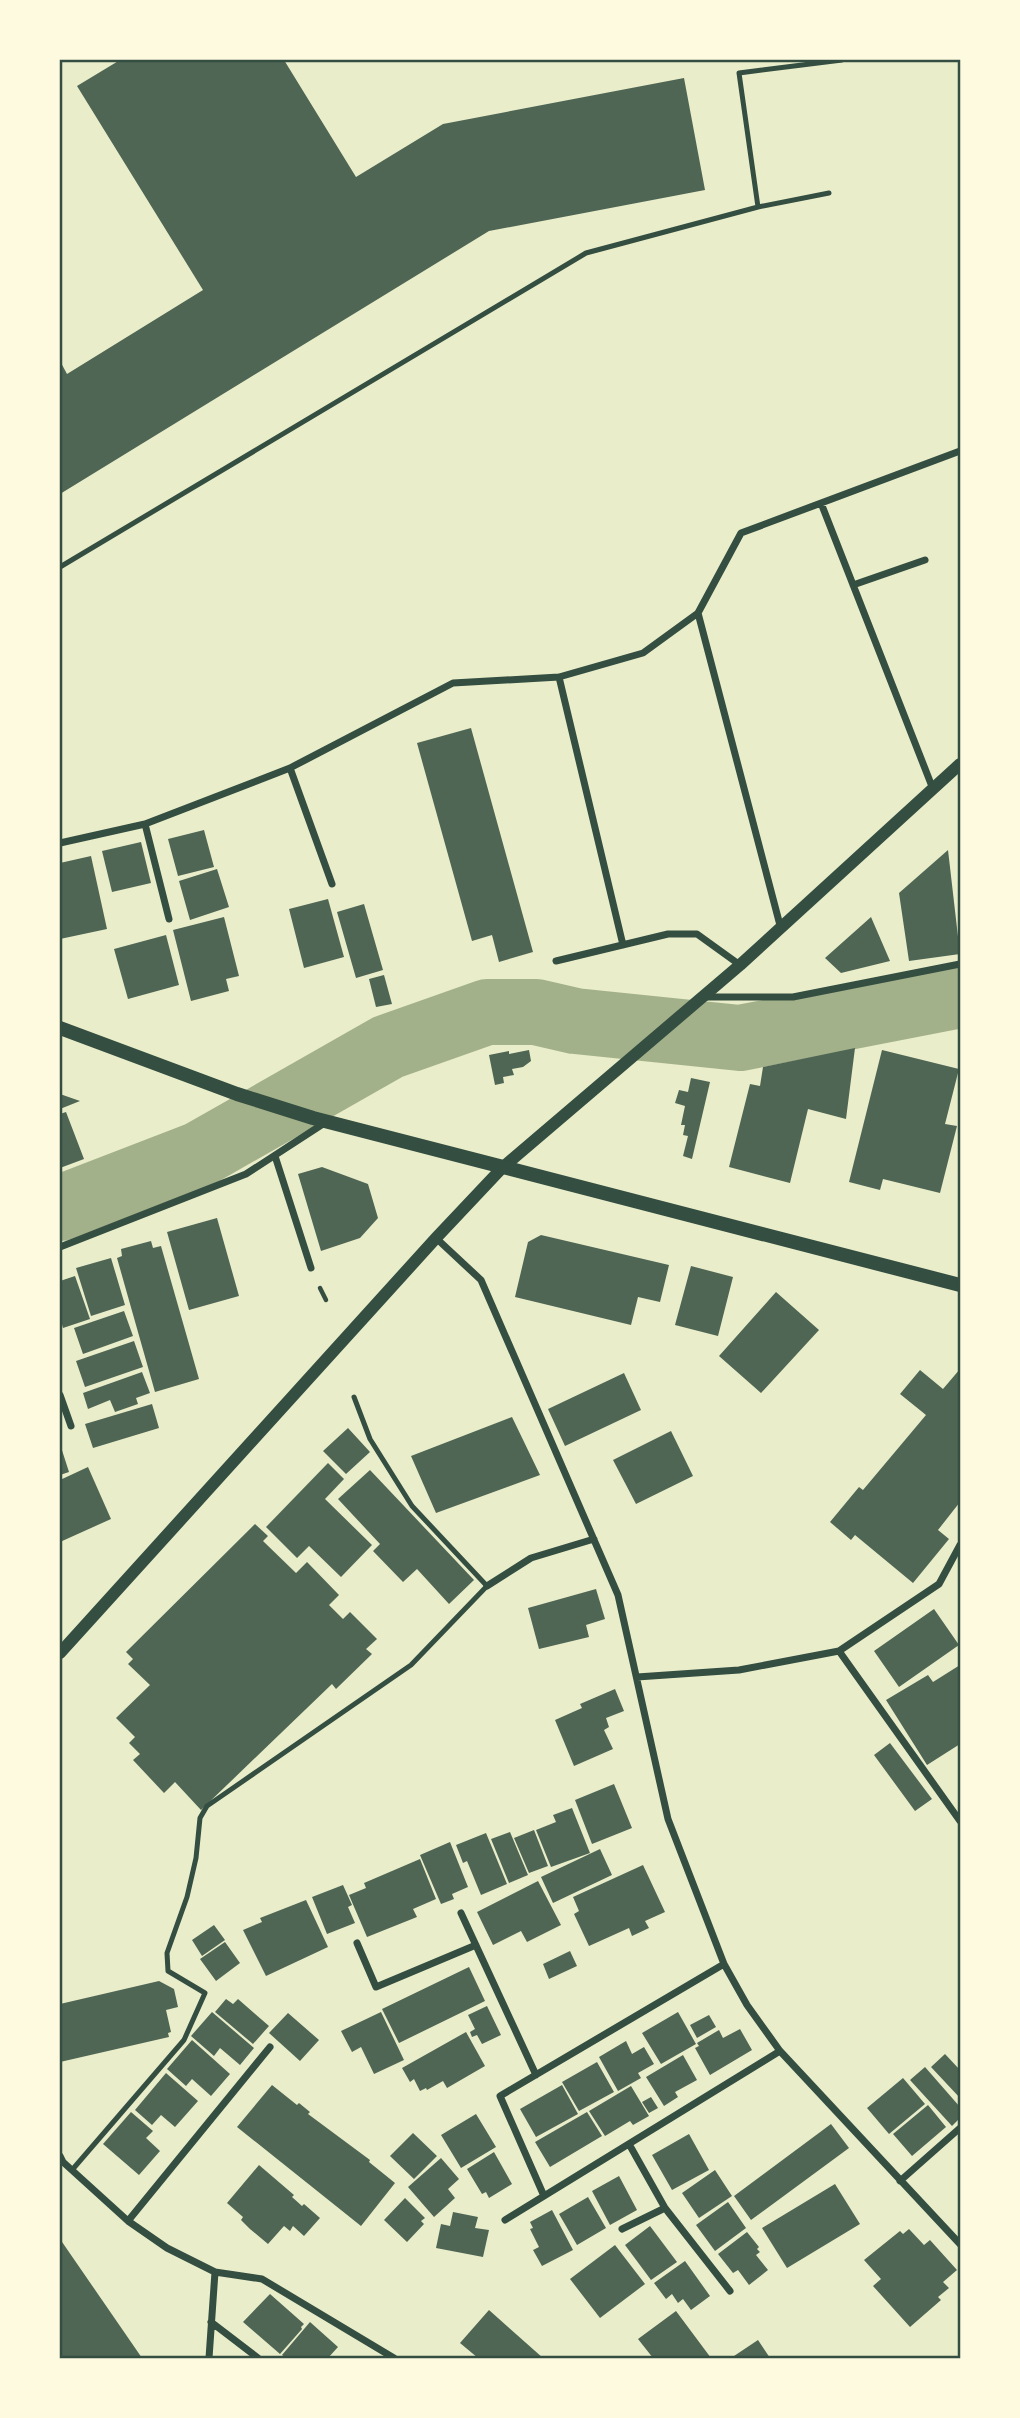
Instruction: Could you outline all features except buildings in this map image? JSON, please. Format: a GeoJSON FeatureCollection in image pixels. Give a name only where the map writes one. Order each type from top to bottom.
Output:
{"type":"FeatureCollection","features":[{"type":"Feature","properties":{"kind":"main road"},"geometry":{"type":"LineString","coordinates":[[60,1028],[237,1094],[320,1120],[961,1285]]}},
{"type":"Feature","properties":{"kind":"street"},"geometry":{"type":"LineString","coordinates":[[60,843],[145,824],[290,768],[453,683],[559,677],[643,653],[698,613],[741,533],[961,451]]}},
{"type":"Feature","properties":{"kind":"street"},"geometry":{"type":"LineString","coordinates":[[821,503],[933,789]]}},
{"type":"Feature","properties":{"kind":"street"},"geometry":{"type":"LineString","coordinates":[[853,585],[925,560]]}},
{"type":"Feature","properties":{"kind":"street"},"geometry":{"type":"LineString","coordinates":[[698,613],[781,929]]}},
{"type":"Feature","properties":{"kind":"street"},"geometry":{"type":"LineString","coordinates":[[559,677],[623,945]]}},
{"type":"Feature","properties":{"kind":"street"},"geometry":{"type":"LineString","coordinates":[[60,1653],[502,1168],[703,998],[961,764]]}},
{"type":"Feature","properties":{"kind":"street"},"geometry":{"type":"LineString","coordinates":[[290,768],[332,884]]}},
{"type":"Feature","properties":{"kind":"street"},"geometry":{"type":"LineString","coordinates":[[145,824],[169,919]]}},
{"type":"Feature","properties":{"kind":"street"},"geometry":{"type":"LineString","coordinates":[[556,961],[668,934],[697,934],[740,965]]}},
{"type":"Feature","properties":{"kind":"street"},"geometry":{"type":"LineString","coordinates":[[703,998],[793,998],[961,964]]}},
{"type":"Feature","properties":{"kind":"street"},"geometry":{"type":"LineString","coordinates":[[60,1247],[246,1174],[275,1156],[320,1120]]}},
{"type":"Feature","properties":{"kind":"street"},"geometry":{"type":"LineString","coordinates":[[275,1156],[311,1268]]}},
{"type":"Feature","properties":{"kind":"street"},"geometry":{"type":"LineString","coordinates":[[436,1238],[481,1280],[618,1595],[668,1819],[724,1964],[747,2006],[780,2051],[961,2244]]}},
{"type":"Feature","properties":{"kind":"street"},"geometry":{"type":"LineString","coordinates":[[60,1395],[71,1426]]}},
{"type":"Feature","properties":{"kind":"street"},"geometry":{"type":"LineString","coordinates":[[487,1586],[531,1558],[594,1539]]}},
{"type":"Feature","properties":{"kind":"street"},"geometry":{"type":"LineString","coordinates":[[637,1677],[739,1670],[839,1651],[939,1584],[961,1545]]}},
{"type":"Feature","properties":{"kind":"street"},"geometry":{"type":"LineString","coordinates":[[952,1561],[961,1565]]}},
{"type":"Feature","properties":{"kind":"street"},"geometry":{"type":"LineString","coordinates":[[839,1651],[961,1821]]}},
{"type":"Feature","properties":{"kind":"street"},"geometry":{"type":"LineString","coordinates":[[461,1913],[536,2075]]}},
{"type":"Feature","properties":{"kind":"street"},"geometry":{"type":"LineString","coordinates":[[357,1943],[376,1987],[476,1945]]}},
{"type":"Feature","properties":{"kind":"street"},"geometry":{"type":"LineString","coordinates":[[544,2196],[500,2096],[724,1964]]}},
{"type":"Feature","properties":{"kind":"street"},"geometry":{"type":"LineString","coordinates":[[128,2221],[270,2048]]}},
{"type":"Feature","properties":{"kind":"street"},"geometry":{"type":"LineString","coordinates":[[505,2220],[780,2051]]}},
{"type":"Feature","properties":{"kind":"street"},"geometry":{"type":"LineString","coordinates":[[900,2181],[961,2128]]}},
{"type":"Feature","properties":{"kind":"street"},"geometry":{"type":"LineString","coordinates":[[629,2144],[664,2208],[730,2291]]}},
{"type":"Feature","properties":{"kind":"street"},"geometry":{"type":"LineString","coordinates":[[61,2160],[128,2221],[167,2248],[215,2272],[261,2279],[394,2358]]}},
{"type":"Feature","properties":{"kind":"street"},"geometry":{"type":"LineString","coordinates":[[622,2229],[664,2208]]}},
{"type":"Feature","properties":{"kind":"street"},"geometry":{"type":"LineString","coordinates":[[209,2358],[215,2272]]}},
{"type":"Feature","properties":{"kind":"street"},"geometry":{"type":"LineString","coordinates":[[211,2322],[258,2358]]}},
{"type":"Feature","properties":{"kind":"lane"},"geometry":{"type":"LineString","coordinates":[[758,206],[739,73],[842,60]]}},
{"type":"Feature","properties":{"kind":"lane"},"geometry":{"type":"LineString","coordinates":[[60,567],[586,253],[758,206],[829,193]]}},
{"type":"Feature","properties":{"kind":"lane"},"geometry":{"type":"LineString","coordinates":[[72,2170],[184,2040],[205,1993],[168,1971],[167,1953],[187,1897],[196,1858],[200,1818],[207,1806],[411,1665],[487,1586],[412,1506],[370,1439],[354,1396]]}},
{"type":"Feature","properties":{"kind":"waterway"},"geometry":{"type":"LineString","coordinates":[[60,1208],[200,1154],[388,1047],[487,1012],[536,1012],[575,1021],[740,1038],[960,995]]}}]}
